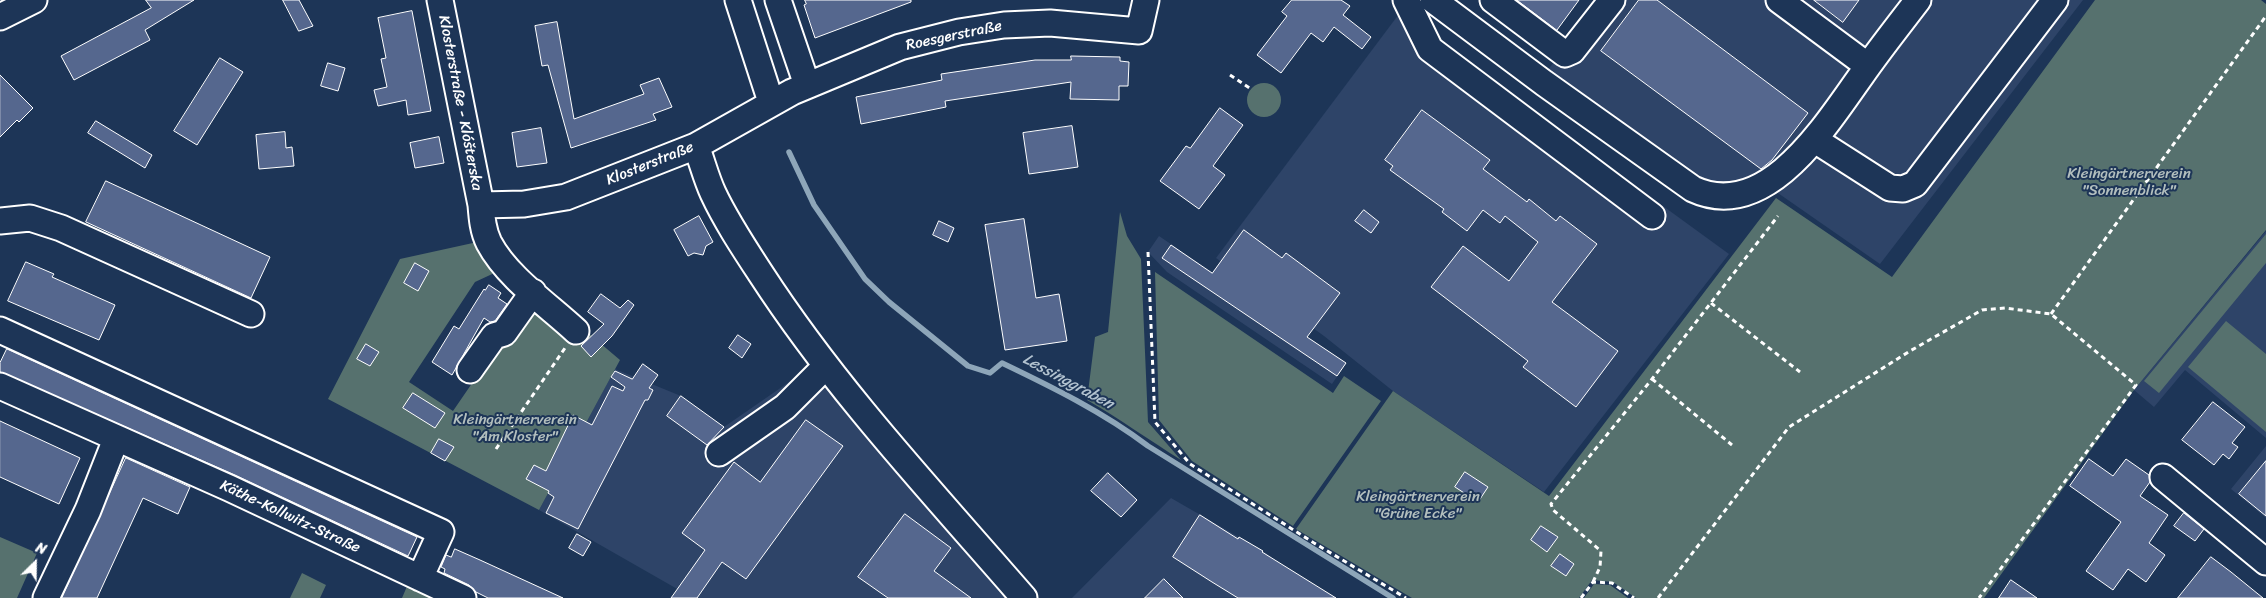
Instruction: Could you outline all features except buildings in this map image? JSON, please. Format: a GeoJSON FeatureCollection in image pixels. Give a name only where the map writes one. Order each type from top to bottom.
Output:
{"type":"FeatureCollection","features":[{"type":"Feature","properties":{"kind":"street","name":"Klosterstraße - Klóšterska"},"geometry":{"type":"LineString","coordinates":[[440,0],[481,205],[483,227],[489,243],[508,270],[576,331]]}},
{"type":"Feature","properties":{"kind":"street"},"geometry":{"type":"LineString","coordinates":[[738,0],[771,102]]}},
{"type":"Feature","properties":{"kind":"street"},"geometry":{"type":"LineString","coordinates":[[778,0],[807,85]]}},
{"type":"Feature","properties":{"kind":"street","name":"Roesgerstraße"},"geometry":{"type":"LineString","coordinates":[[807,85],[900,47],[958,32],[1004,25],[1050,23],[1139,31],[1146,0]]}},
{"type":"Feature","properties":{"kind":"street"},"geometry":{"type":"LineString","coordinates":[[1406,0],[1430,49],[1652,216]]}},
{"type":"Feature","properties":{"kind":"street"},"geometry":{"type":"LineString","coordinates":[[1433,0],[1661,167],[1693,189],[1708,196],[1746,194],[1789,167],[1814,140],[1918,0]]}},
{"type":"Feature","properties":{"kind":"street"},"geometry":{"type":"LineString","coordinates":[[1493,0],[1565,54],[1572,51],[1612,0]]}},
{"type":"Feature","properties":{"kind":"street"},"geometry":{"type":"LineString","coordinates":[[1779,0],[1868,66]]}},
{"type":"Feature","properties":{"kind":"street"},"geometry":{"type":"LineString","coordinates":[[1814,140],[1890,188],[1903,189],[1915,184],[2055,0]]}},
{"type":"Feature","properties":{"kind":"street","name":"Klosterstraße"},"geometry":{"type":"LineString","coordinates":[[481,205],[524,204],[566,197],[696,146],[771,102],[807,85]]}},
{"type":"Feature","properties":{"kind":"street"},"geometry":{"type":"LineString","coordinates":[[696,146],[712,192],[741,242],[818,338],[826,366],[884,422],[1024,598]]}},
{"type":"Feature","properties":{"kind":"street"},"geometry":{"type":"LineString","coordinates":[[0,221],[30,218],[61,228],[251,314]]}},
{"type":"Feature","properties":{"kind":"street"},"geometry":{"type":"LineString","coordinates":[[470,370],[494,336],[504,333],[533,292]]}},
{"type":"Feature","properties":{"kind":"street"},"geometry":{"type":"LineString","coordinates":[[0,330],[441,532],[420,578]]}},
{"type":"Feature","properties":{"kind":"street"},"geometry":{"type":"LineString","coordinates":[[719,452],[785,407],[826,366]]}},
{"type":"Feature","properties":{"kind":"street","name":"Käthe-Kollwitz-Straße"},"geometry":{"type":"LineString","coordinates":[[0,386],[229,488],[463,598]]}},
{"type":"Feature","properties":{"kind":"street"},"geometry":{"type":"LineString","coordinates":[[46,598],[88,510],[116,439]]}},
{"type":"Feature","properties":{"kind":"street"},"geometry":{"type":"LineString","coordinates":[[2162,477],[2266,562]]}},
{"type":"Feature","properties":{"kind":"path"},"geometry":{"type":"LineString","coordinates":[[2051,314],[2266,16]]}},
{"type":"Feature","properties":{"kind":"path"},"geometry":{"type":"LineString","coordinates":[[1230,74],[1251,89]]}},
{"type":"Feature","properties":{"kind":"path"},"geometry":{"type":"LineString","coordinates":[[1581,598],[1600,567],[1601,551],[1553,510],[1551,504],[1652,379],[1778,216]]}},
{"type":"Feature","properties":{"kind":"path"},"geometry":{"type":"LineString","coordinates":[[1148,252],[1154,422],[1190,464],[1314,543],[1406,598]]}},
{"type":"Feature","properties":{"kind":"path"},"geometry":{"type":"LineString","coordinates":[[1711,303],[1800,372]]}},
{"type":"Feature","properties":{"kind":"path"},"geometry":{"type":"LineString","coordinates":[[1658,598],[1789,427],[1910,351],[1982,310],[2005,308],[2051,314],[2136,385],[1979,598]]}},
{"type":"Feature","properties":{"kind":"path"},"geometry":{"type":"LineString","coordinates":[[496,449],[576,331]]}},
{"type":"Feature","properties":{"kind":"path"},"geometry":{"type":"LineString","coordinates":[[1652,379],[1732,445]]}},
{"type":"Feature","properties":{"kind":"path"},"geometry":{"type":"LineString","coordinates":[[1592,582],[1612,583],[1634,598]]}},
{"type":"Feature","properties":{"kind":"shaded area"},"geometry":{"type":"Polygon","coordinates":[[[1602,0],[2083,0],[1880,264],[1775,191],[1733,209],[1714,211],[1537,84],[1602,0]]]}},
{"type":"Feature","properties":{"kind":"shaded area"},"geometry":{"type":"Polygon","coordinates":[[[1399,14],[1729,254],[1544,492],[1393,391],[1324,336],[1216,258],[1399,14]]]}},
{"type":"Feature","properties":{"kind":"shaded area"},"geometry":{"type":"Polygon","coordinates":[[[2266,231],[2266,438],[2185,370],[2154,407],[2134,390],[2266,231]]]}},
{"type":"Feature","properties":{"kind":"shaded area"},"geometry":{"type":"Polygon","coordinates":[[[1159,236],[1346,363],[1332,384],[1167,272],[1148,252],[1159,236]]]}},
{"type":"Feature","properties":{"kind":"shaded area"},"geometry":{"type":"Polygon","coordinates":[[[818,362],[1020,598],[693,598],[539,510],[615,369],[681,396],[724,427],[818,362]]]}},
{"type":"Feature","properties":{"kind":"shaded area"},"geometry":{"type":"Polygon","coordinates":[[[2266,446],[2266,518],[2231,489],[2266,446]]]}},
{"type":"Feature","properties":{"kind":"shaded area"},"geometry":{"type":"Polygon","coordinates":[[[1171,498],[1263,551],[1336,598],[1072,598],[1171,498]]]}},
{"type":"Feature","properties":{"kind":"green space","name":"Kleingärtnerverein \"Sonnenblick\""},"geometry":{"type":"Polygon","coordinates":[[[2095,0],[2261,0],[2266,4],[2266,230],[2134,390],[1984,598],[1636,598],[1613,582],[1592,580],[1579,598],[1412,598],[1296,529],[1393,391],[1549,496],[1776,198],[1892,277],[2095,0]]]}},
{"type":"Feature","properties":{"kind":"green space"},"geometry":{"type":"Polygon","coordinates":[[[1264,83],[1271,84],[1276,88],[1280,93],[1280,107],[1276,112],[1271,116],[1264,117],[1257,116],[1252,112],[1248,107],[1247,100],[1248,93],[1252,88],[1257,84],[1264,83]]]}},
{"type":"Feature","properties":{"kind":"green space"},"geometry":{"type":"Polygon","coordinates":[[[1120,212],[1127,236],[1141,259],[1148,422],[1181,460],[1087,400],[1095,337],[1108,332],[1120,212]]]}},
{"type":"Feature","properties":{"kind":"green space"},"geometry":{"type":"Polygon","coordinates":[[[2266,234],[2266,263],[2159,393],[2144,381],[2266,234]]]}},
{"type":"Feature","properties":{"kind":"green space","name":"Kleingärtnerverein \"Am Kloster\""},"geometry":{"type":"Polygon","coordinates":[[[482,241],[503,269],[475,282],[409,382],[453,411],[501,341],[534,300],[587,332],[620,360],[539,510],[328,399],[400,259],[482,241]]]}},
{"type":"Feature","properties":{"kind":"green space"},"geometry":{"type":"Polygon","coordinates":[[[1155,272],[1333,393],[1344,376],[1381,401],[1293,526],[1192,461],[1159,420],[1155,272]]]}},
{"type":"Feature","properties":{"kind":"green space"},"geometry":{"type":"Polygon","coordinates":[[[2226,321],[2266,354],[2266,432],[2188,367],[2226,321]]]}},
{"type":"Feature","properties":{"kind":"green space"},"geometry":{"type":"Polygon","coordinates":[[[0,537],[37,553],[17,598],[0,598],[0,537]]]}},
{"type":"Feature","properties":{"kind":"green space"},"geometry":{"type":"Polygon","coordinates":[[[302,573],[326,585],[320,598],[290,598],[302,573]]]}},
{"type":"Feature","properties":{"kind":"green space"},"geometry":{"type":"Polygon","coordinates":[[[408,584],[438,598],[402,598],[408,584]]]}},
{"type":"Feature","properties":{"kind":"green space"},"geometry":{"type":"Polygon","coordinates":[[[1594,584],[1610,585],[1628,598],[1584,598],[1594,584]]]}},
{"type":"Feature","properties":{"kind":"waterway","name":"Lessinggraben"},"geometry":{"type":"LineString","coordinates":[[789,152],[814,205],[865,279],[889,302],[968,366],[990,373],[1002,363],[1077,401],[1393,598]]}},
{"type":"Feature","properties":{"kind":"park label","name":"Kleingärtnerverein \"Grüne Ecke\""},"geometry":{"type":"Point","coordinates":[1418,506]}}]}
